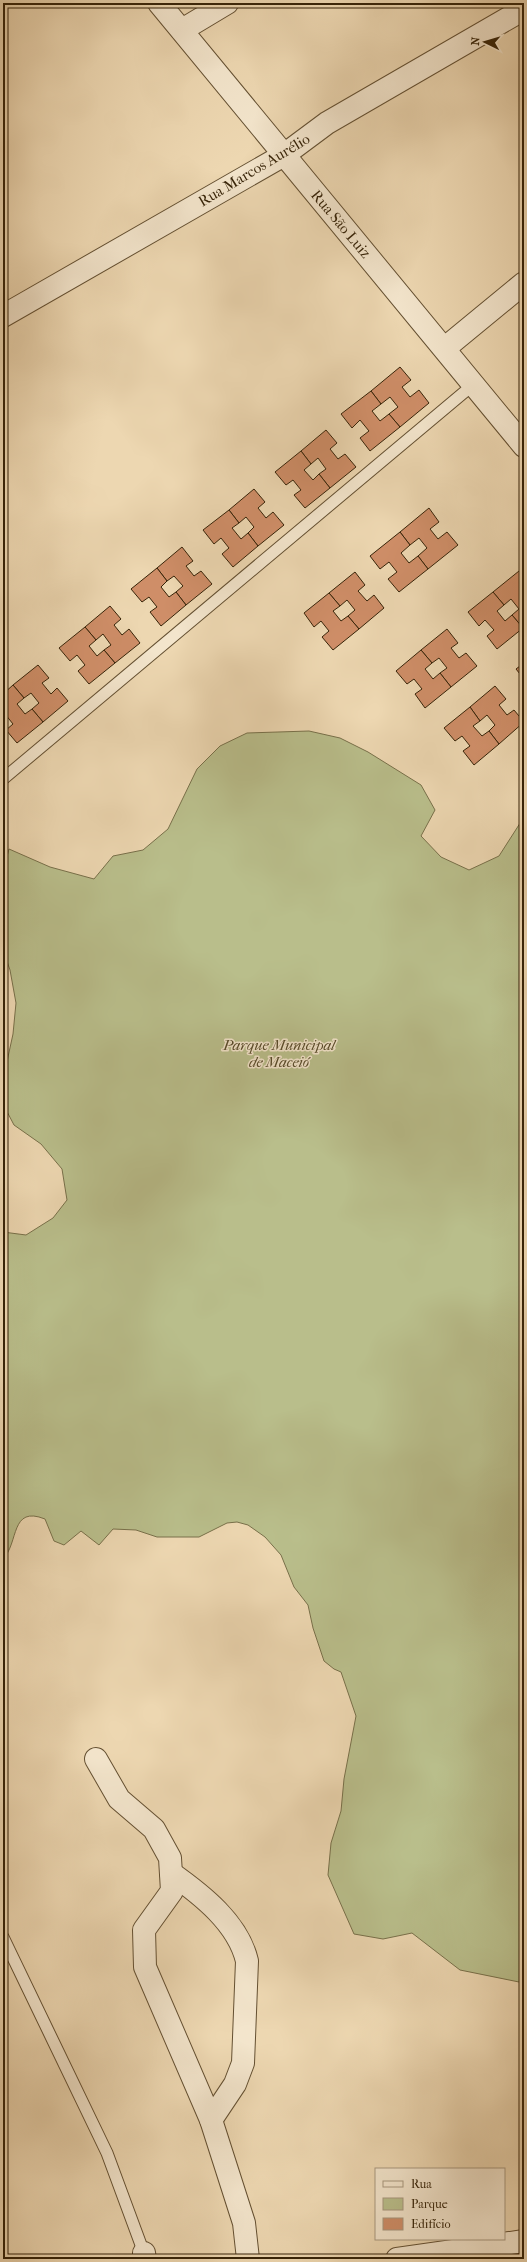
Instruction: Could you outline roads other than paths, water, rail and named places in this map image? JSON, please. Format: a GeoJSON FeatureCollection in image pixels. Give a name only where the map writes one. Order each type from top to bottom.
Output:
{"type":"FeatureCollection","features":[{"type":"Feature","properties":{"kind":"street","name":"Rua São Luiz"},"geometry":{"type":"LineString","coordinates":[[159,3],[445,348],[524,446]]}},
{"type":"Feature","properties":{"kind":"street"},"geometry":{"type":"LineString","coordinates":[[182,30],[227,3]]}},
{"type":"Feature","properties":{"kind":"street","name":"Rua Marcos Aurélio"},"geometry":{"type":"LineString","coordinates":[[3,316],[284,155],[327,123],[524,9]]}},
{"type":"Feature","properties":{"kind":"street"},"geometry":{"type":"LineString","coordinates":[[445,348],[524,283]]}},
{"type":"Feature","properties":{"kind":"street"},"geometry":{"type":"LineString","coordinates":[[96,1759],[119,1799],[154,1829],[170,1858],[172,1891],[144,1930],[145,1967],[211,2120],[244,2223],[248,2259]]}},
{"type":"Feature","properties":{"kind":"street"},"geometry":{"type":"LineString","coordinates":[[171,1873],[200,1893],[234,1932],[244,1945],[247,1961],[243,2063],[235,2084],[211,2120]]}},
{"type":"Feature","properties":{"kind":"street"},"geometry":{"type":"LineString","coordinates":[[397,2259],[421,2257],[524,2241]]}},
{"type":"Feature","properties":{"kind":"lane"},"geometry":{"type":"LineString","coordinates":[[3,779],[474,384]]}},
{"type":"Feature","properties":{"kind":"lane"},"geometry":{"type":"LineString","coordinates":[[3,1937],[107,2153],[144,2256]]}},
{"type":"Feature","properties":{"kind":"park label","name":"Parque Municipal de Maceió"},"geometry":{"type":"Point","coordinates":[279,1054]}}]}
